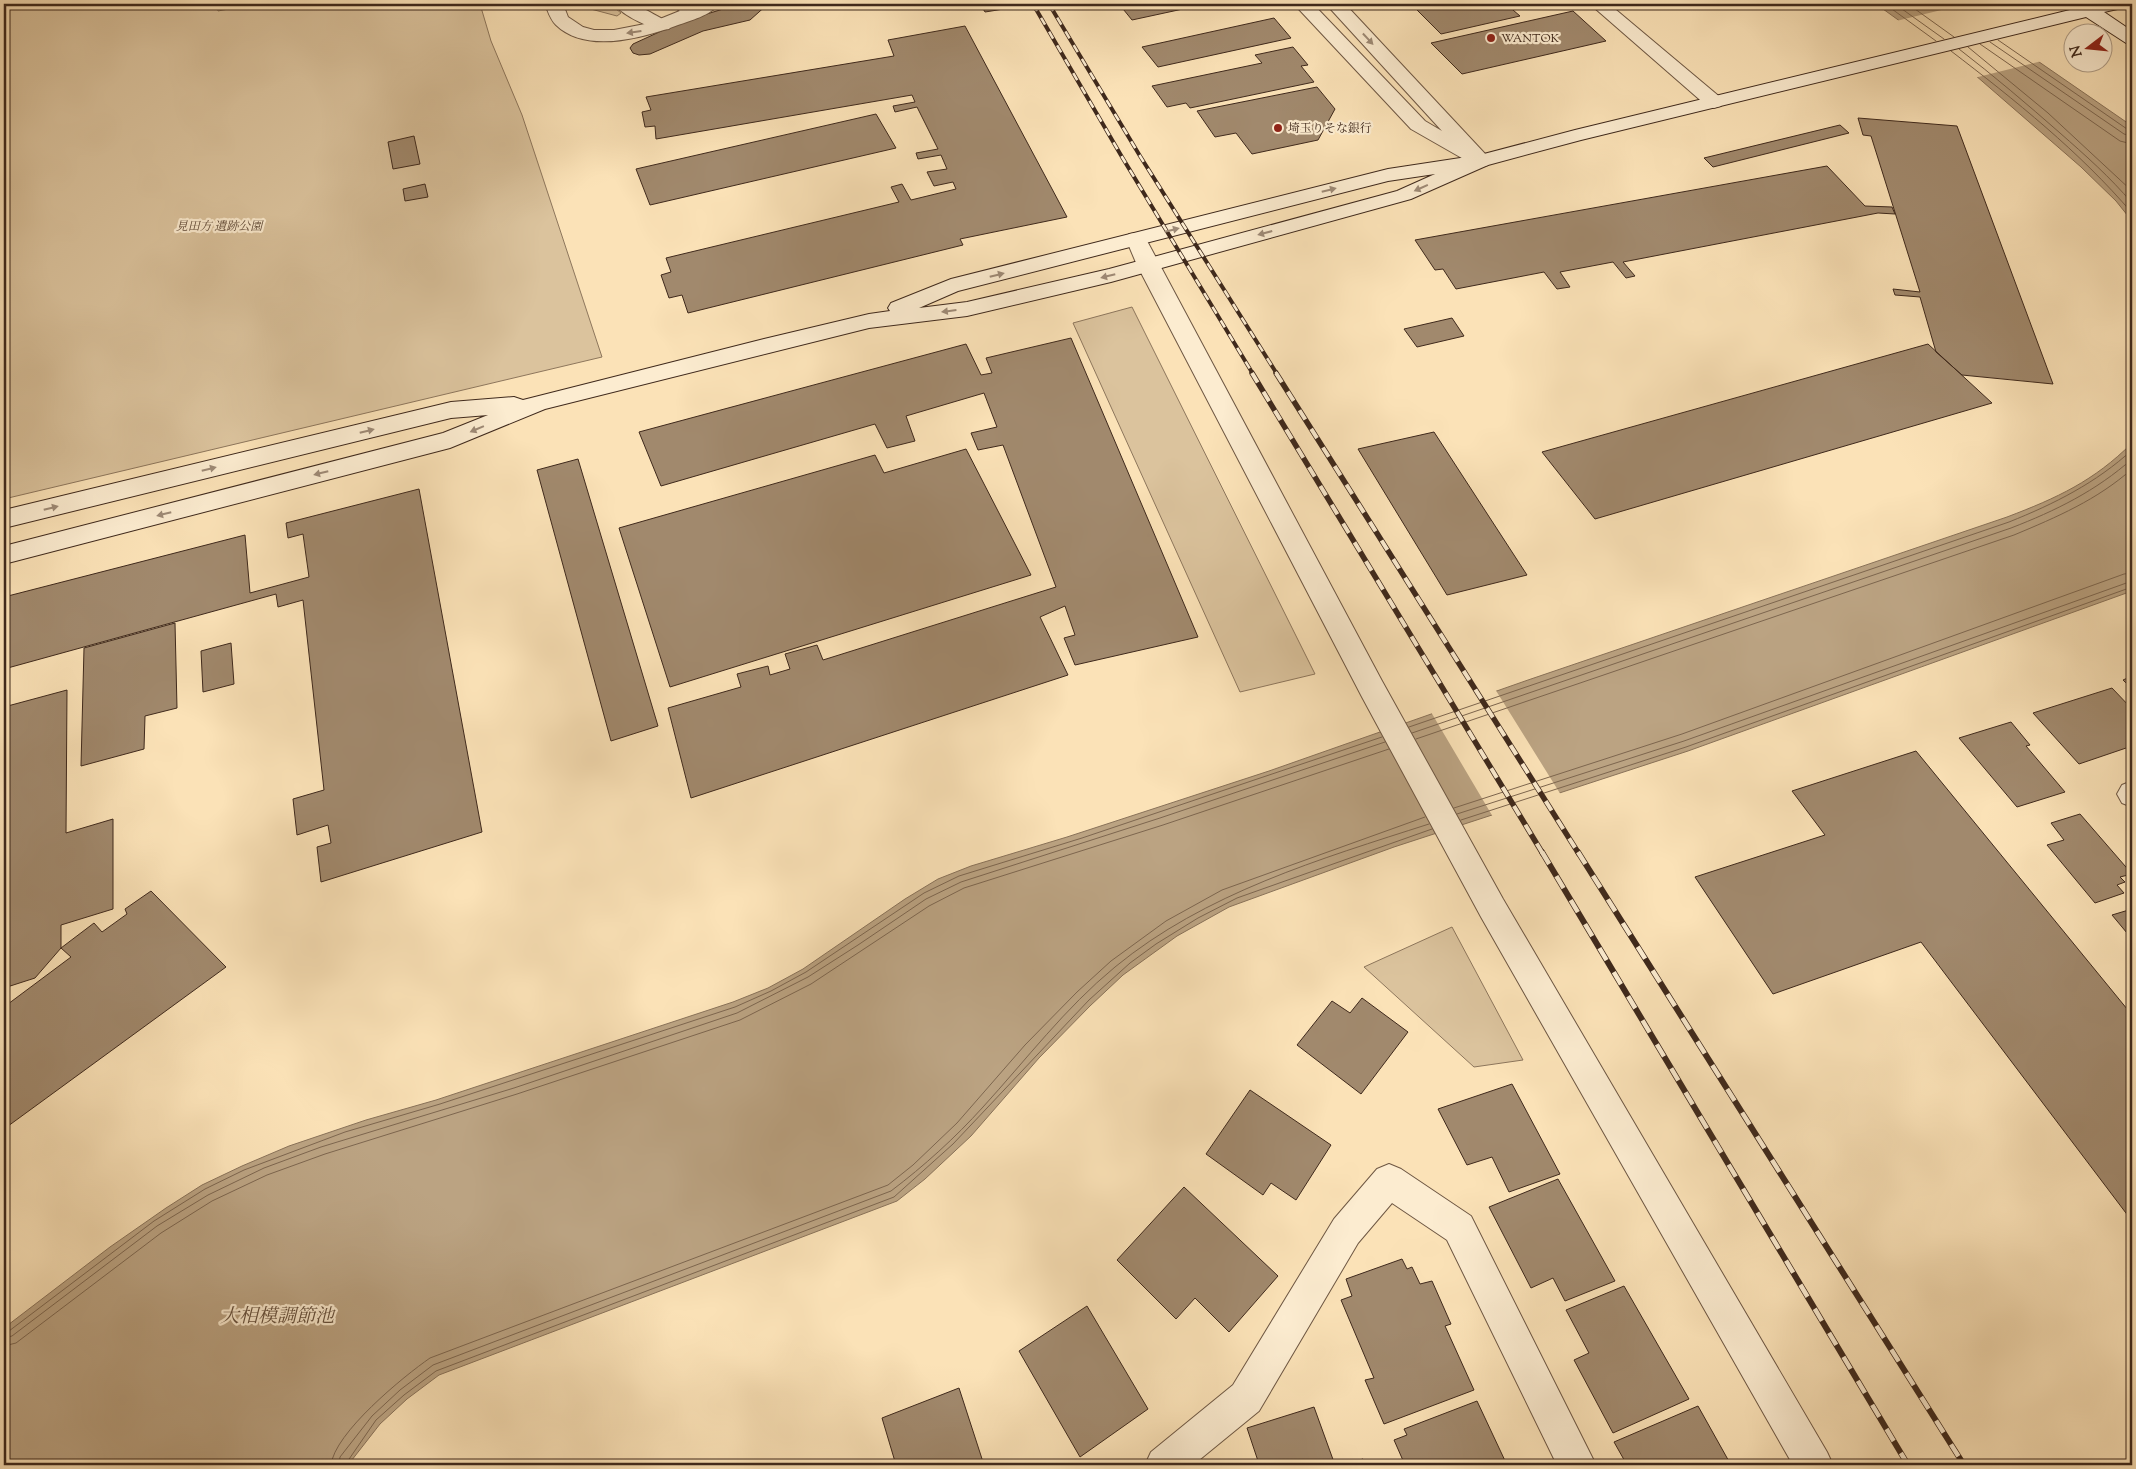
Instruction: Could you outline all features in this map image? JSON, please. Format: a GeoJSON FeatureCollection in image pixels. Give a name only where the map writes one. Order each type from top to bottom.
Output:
{"type":"FeatureCollection","features":[{"type":"Feature","properties":{"kind":"street"},"geometry":{"type":"LineString","coordinates":[[554,4],[561,20],[575,30],[589,35],[609,36],[663,25],[696,6]]}},
{"type":"Feature","properties":{"kind":"street"},"geometry":{"type":"LineString","coordinates":[[623,4],[643,17],[663,25]]}},
{"type":"Feature","properties":{"kind":"street"},"geometry":{"type":"LineString","coordinates":[[1302,4],[1418,125],[1481,161]]}},
{"type":"Feature","properties":{"kind":"street"},"geometry":{"type":"LineString","coordinates":[[1335,4],[1481,161]]}},
{"type":"Feature","properties":{"kind":"street"},"geometry":{"type":"LineString","coordinates":[[1599,4],[1714,102]]}},
{"type":"Feature","properties":{"kind":"street"},"geometry":{"type":"LineString","coordinates":[[869,321],[951,286],[1388,175],[1481,161],[2022,26],[2084,7],[2116,4]]}},
{"type":"Feature","properties":{"kind":"street"},"geometry":{"type":"LineString","coordinates":[[2084,7],[2132,39]]}},
{"type":"Feature","properties":{"kind":"street"},"geometry":{"type":"LineString","coordinates":[[4,555],[450,440],[538,403],[869,321],[967,309],[1148,265],[1404,195],[1481,161]]}},
{"type":"Feature","properties":{"kind":"street"},"geometry":{"type":"LineString","coordinates":[[1136,239],[1372,689],[1476,879],[1814,1465]]}},
{"type":"Feature","properties":{"kind":"street"},"geometry":{"type":"LineString","coordinates":[[4,520],[451,410],[538,403]]}},
{"type":"Feature","properties":{"kind":"street"},"geometry":{"type":"LineString","coordinates":[[1164,1465],[1246,1398],[1346,1231],[1389,1181],[1459,1228],[1577,1465]]}},
{"type":"Feature","properties":{"kind":"green space","name":"見田方 遺跡公園"},"geometry":{"type":"Polygon","coordinates":[[[4,4],[217,4],[218,11],[255,4],[480,4],[491,41],[522,115],[602,357],[4,499],[4,4]]]}},
{"type":"Feature","properties":{"kind":"green space"},"geometry":{"type":"Polygon","coordinates":[[[582,4],[610,4],[621,13],[617,16],[587,8],[582,4]]]}},
{"type":"Feature","properties":{"kind":"green space"},"geometry":{"type":"Polygon","coordinates":[[[1132,307],[1315,674],[1240,692],[1073,323],[1132,307]]]}},
{"type":"Feature","properties":{"kind":"green space"},"geometry":{"type":"Polygon","coordinates":[[[1452,927],[1523,1060],[1474,1067],[1364,967],[1452,927]]]}},
{"type":"Feature","properties":{"kind":"water"},"geometry":{"type":"Polygon","coordinates":[[[1876,4],[1955,4],[2132,126],[2132,221],[2116,201],[2081,167],[1975,75],[1876,4]]]}},
{"type":"Feature","properties":{"kind":"water","name":"大相模調節池"},"geometry":{"type":"Polygon","coordinates":[[[2132,443],[2132,591],[1688,751],[1394,847],[1229,907],[1177,936],[1123,975],[1039,1058],[971,1136],[925,1179],[897,1201],[439,1375],[407,1399],[380,1424],[348,1465],[4,1465],[4,1328],[110,1247],[202,1185],[289,1146],[366,1120],[436,1100],[733,1002],[768,988],[803,969],[905,899],[938,879],[971,866],[1067,837],[1269,771],[1528,680],[2007,517],[2042,503],[2074,487],[2103,468],[2132,443]]]}},
{"type":"Feature","properties":{"kind":"pier"},"geometry":{"type":"Polygon","coordinates":[[[1962,5],[2042,61],[1974,78],[1896,21],[1962,5]]]}},
{"type":"Feature","properties":{"kind":"pier"},"geometry":{"type":"Polygon","coordinates":[[[1495,689],[1561,795],[1493,817],[1431,712],[1495,689]]]}},
{"type":"Feature","properties":{"kind":"building"},"geometry":{"type":"Polygon","coordinates":[[[741,4],[768,4],[750,20],[703,31],[650,54],[639,55],[633,53],[630,48],[633,44],[681,22],[723,9],[739,8],[741,4]]]}},
{"type":"Feature","properties":{"kind":"building"},"geometry":{"type":"Polygon","coordinates":[[[980,4],[1035,4],[985,12],[980,4]]]}},
{"type":"Feature","properties":{"kind":"building"},"geometry":{"type":"Polygon","coordinates":[[[1119,4],[1206,4],[1132,20],[1119,4]]]}},
{"type":"Feature","properties":{"kind":"building"},"geometry":{"type":"Polygon","coordinates":[[[1506,4],[1520,16],[1441,34],[1412,5],[1506,4]]]}},
{"type":"Feature","properties":{"kind":"building"},"geometry":{"type":"Polygon","coordinates":[[[1573,11],[1606,41],[1462,74],[1431,43],[1573,11]]]}},
{"type":"Feature","properties":{"kind":"building"},"geometry":{"type":"Polygon","coordinates":[[[1274,18],[1291,38],[1158,67],[1142,47],[1274,18]]]}},
{"type":"Feature","properties":{"kind":"building"},"geometry":{"type":"Polygon","coordinates":[[[965,26],[1067,217],[960,239],[963,245],[688,313],[682,295],[669,298],[661,275],[671,272],[666,258],[899,202],[891,187],[902,184],[911,200],[956,189],[953,182],[934,186],[927,172],[947,169],[941,155],[918,159],[916,153],[938,149],[917,107],[895,112],[893,106],[915,102],[912,95],[656,139],[655,126],[645,127],[642,112],[651,110],[646,97],[894,56],[888,40],[965,26]]]}},
{"type":"Feature","properties":{"kind":"building"},"geometry":{"type":"Polygon","coordinates":[[[1293,47],[1308,65],[1301,66],[1314,82],[1190,108],[1186,103],[1167,107],[1152,86],[1262,63],[1255,55],[1293,47]]]}},
{"type":"Feature","properties":{"kind":"building"},"geometry":{"type":"Polygon","coordinates":[[[1317,87],[1335,109],[1318,140],[1252,154],[1236,133],[1215,137],[1197,111],[1317,87]]]}},
{"type":"Feature","properties":{"kind":"building"},"geometry":{"type":"Polygon","coordinates":[[[876,114],[896,148],[650,205],[636,169],[876,114]]]}},
{"type":"Feature","properties":{"kind":"building"},"geometry":{"type":"Polygon","coordinates":[[[1858,118],[1957,126],[2053,384],[1962,375],[1936,352],[1920,297],[1895,295],[1893,289],[1920,292],[1871,136],[1863,135],[1858,118]]]}},
{"type":"Feature","properties":{"kind":"building"},"geometry":{"type":"Polygon","coordinates":[[[1840,125],[1849,133],[1713,167],[1704,158],[1840,125]]]}},
{"type":"Feature","properties":{"kind":"building"},"geometry":{"type":"Polygon","coordinates":[[[414,136],[420,164],[393,169],[388,142],[414,136]]]}},
{"type":"Feature","properties":{"kind":"building"},"geometry":{"type":"Polygon","coordinates":[[[1827,166],[1865,206],[1892,207],[1895,214],[1878,213],[1623,262],[1635,276],[1626,278],[1613,262],[1560,272],[1570,287],[1557,289],[1544,272],[1456,289],[1443,269],[1435,270],[1415,240],[1827,166]]]}},
{"type":"Feature","properties":{"kind":"building"},"geometry":{"type":"Polygon","coordinates":[[[425,184],[428,197],[405,201],[403,189],[425,184]]]}},
{"type":"Feature","properties":{"kind":"building"},"geometry":{"type":"Polygon","coordinates":[[[1452,318],[1464,336],[1417,347],[1404,329],[1452,318]]]}},
{"type":"Feature","properties":{"kind":"building"},"geometry":{"type":"Polygon","coordinates":[[[1071,338],[1198,637],[1075,665],[1064,638],[1075,635],[1065,606],[1040,617],[1068,675],[691,798],[668,708],[741,687],[737,674],[768,666],[770,675],[790,669],[785,654],[817,645],[823,660],[1056,587],[1003,445],[978,450],[971,433],[997,427],[984,393],[906,416],[915,441],[887,448],[875,424],[661,486],[639,432],[966,344],[981,375],[992,373],[986,358],[1071,338]]]}},
{"type":"Feature","properties":{"kind":"building"},"geometry":{"type":"Polygon","coordinates":[[[1928,344],[1992,403],[1595,519],[1542,452],[1928,344]]]}},
{"type":"Feature","properties":{"kind":"building"},"geometry":{"type":"Polygon","coordinates":[[[1434,432],[1527,575],[1447,595],[1358,449],[1434,432]]]}},
{"type":"Feature","properties":{"kind":"building"},"geometry":{"type":"Polygon","coordinates":[[[966,449],[1031,575],[670,687],[619,528],[875,455],[884,473],[966,449]]]}},
{"type":"Feature","properties":{"kind":"building"},"geometry":{"type":"Polygon","coordinates":[[[578,459],[658,726],[611,741],[537,470],[578,459]]]}},
{"type":"Feature","properties":{"kind":"building"},"geometry":{"type":"Polygon","coordinates":[[[419,489],[482,832],[321,882],[317,847],[331,843],[328,825],[297,835],[293,799],[324,790],[303,600],[278,607],[276,594],[4,669],[4,597],[245,535],[250,593],[309,577],[303,534],[288,538],[286,523],[419,489]]]}},
{"type":"Feature","properties":{"kind":"building"},"geometry":{"type":"Polygon","coordinates":[[[175,623],[177,708],[145,716],[144,749],[81,766],[84,648],[175,623]]]}},
{"type":"Feature","properties":{"kind":"building"},"geometry":{"type":"Polygon","coordinates":[[[231,643],[234,684],[203,692],[201,651],[231,643]]]}},
{"type":"Feature","properties":{"kind":"building"},"geometry":{"type":"Polygon","coordinates":[[[2132,676],[2132,689],[2123,680],[2132,676]]]}},
{"type":"Feature","properties":{"kind":"building"},"geometry":{"type":"Polygon","coordinates":[[[2112,688],[2132,709],[2132,746],[2079,764],[2033,713],[2112,688]]]}},
{"type":"Feature","properties":{"kind":"building"},"geometry":{"type":"Polygon","coordinates":[[[67,690],[66,833],[113,819],[113,909],[61,925],[61,948],[35,978],[4,988],[4,707],[67,690]]]}},
{"type":"Feature","properties":{"kind":"building"},"geometry":{"type":"Polygon","coordinates":[[[2011,722],[2030,745],[2026,746],[2065,792],[2017,807],[1959,738],[2011,722]]]}},
{"type":"Feature","properties":{"kind":"building"},"geometry":{"type":"Polygon","coordinates":[[[1916,751],[2132,1015],[2132,1221],[1921,942],[1773,994],[1695,877],[1825,835],[1792,791],[1916,751]]]}},
{"type":"Feature","properties":{"kind":"building"},"geometry":{"type":"Polygon","coordinates":[[[2080,814],[2132,874],[2120,877],[2125,882],[2117,885],[2124,893],[2095,903],[2047,845],[2064,840],[2051,823],[2080,814]]]}},
{"type":"Feature","properties":{"kind":"building"},"geometry":{"type":"Polygon","coordinates":[[[151,891],[226,967],[4,1129],[4,1007],[71,957],[61,948],[94,923],[102,932],[127,914],[125,909],[151,891]]]}},
{"type":"Feature","properties":{"kind":"building"},"geometry":{"type":"Polygon","coordinates":[[[2132,909],[2132,939],[2112,915],[2132,909]]]}},
{"type":"Feature","properties":{"kind":"building"},"geometry":{"type":"Polygon","coordinates":[[[1362,998],[1408,1032],[1361,1094],[1297,1045],[1332,1001],[1350,1013],[1362,998]]]}},
{"type":"Feature","properties":{"kind":"building"},"geometry":{"type":"Polygon","coordinates":[[[1512,1084],[1560,1174],[1509,1192],[1492,1157],[1467,1165],[1438,1109],[1512,1084]]]}},
{"type":"Feature","properties":{"kind":"building"},"geometry":{"type":"Polygon","coordinates":[[[1250,1090],[1331,1145],[1296,1200],[1271,1183],[1263,1195],[1206,1154],[1250,1090]]]}},
{"type":"Feature","properties":{"kind":"building"},"geometry":{"type":"Polygon","coordinates":[[[1558,1179],[1615,1281],[1565,1301],[1553,1278],[1531,1288],[1489,1207],[1558,1179]]]}},
{"type":"Feature","properties":{"kind":"building"},"geometry":{"type":"Polygon","coordinates":[[[1184,1187],[1278,1276],[1229,1332],[1195,1298],[1176,1319],[1117,1260],[1184,1187]]]}},
{"type":"Feature","properties":{"kind":"building"},"geometry":{"type":"Polygon","coordinates":[[[1402,1259],[1407,1269],[1412,1267],[1420,1284],[1432,1281],[1451,1324],[1445,1326],[1474,1390],[1384,1424],[1365,1380],[1374,1378],[1341,1300],[1352,1296],[1346,1279],[1402,1259]]]}},
{"type":"Feature","properties":{"kind":"building"},"geometry":{"type":"Polygon","coordinates":[[[1624,1286],[1689,1399],[1613,1433],[1574,1360],[1589,1353],[1566,1310],[1624,1286]]]}},
{"type":"Feature","properties":{"kind":"building"},"geometry":{"type":"Polygon","coordinates":[[[1087,1306],[1148,1409],[1080,1457],[1019,1351],[1087,1306]]]}},
{"type":"Feature","properties":{"kind":"building"},"geometry":{"type":"Polygon","coordinates":[[[959,1388],[984,1465],[896,1465],[882,1418],[959,1388]]]}},
{"type":"Feature","properties":{"kind":"building"},"geometry":{"type":"Polygon","coordinates":[[[1477,1401],[1507,1465],[1405,1465],[1394,1440],[1407,1435],[1404,1429],[1477,1401]]]}},
{"type":"Feature","properties":{"kind":"building"},"geometry":{"type":"Polygon","coordinates":[[[1698,1406],[1731,1465],[1627,1465],[1614,1442],[1698,1406]]]}},
{"type":"Feature","properties":{"kind":"building"},"geometry":{"type":"Polygon","coordinates":[[[1314,1407],[1335,1465],[1243,1465],[1258,1461],[1247,1428],[1314,1407]]]}},
{"type":"Feature","properties":{"kind":"building"},"geometry":{"type":"Polygon","coordinates":[[[1363,1459],[1365,1465],[1342,1465],[1363,1459]]]}},
{"type":"Feature","properties":{"kind":"railway"},"geometry":{"type":"LineString","coordinates":[[1033,4],[1122,157],[1253,374]]}},
{"type":"Feature","properties":{"kind":"railway"},"geometry":{"type":"LineString","coordinates":[[1049,4],[1140,156],[1277,374]]}},
{"type":"Feature","properties":{"kind":"railway"},"geometry":{"type":"LineString","coordinates":[[1252,373],[1543,854]]}},
{"type":"Feature","properties":{"kind":"railway"},"geometry":{"type":"LineString","coordinates":[[1276,373],[1579,854]]}},
{"type":"Feature","properties":{"kind":"railway"},"geometry":{"type":"LineString","coordinates":[[1542,852],[1908,1465]]}},
{"type":"Feature","properties":{"kind":"railway"},"geometry":{"type":"LineString","coordinates":[[1578,852],[1964,1465]]}},
{"type":"Feature","properties":{"kind":"place","name":"WANTOK"},"geometry":{"type":"Point","coordinates":[1491,38]}},
{"type":"Feature","properties":{"kind":"place","name":"埼玉りそな銀行"},"geometry":{"type":"Point","coordinates":[1278,128]}}]}
